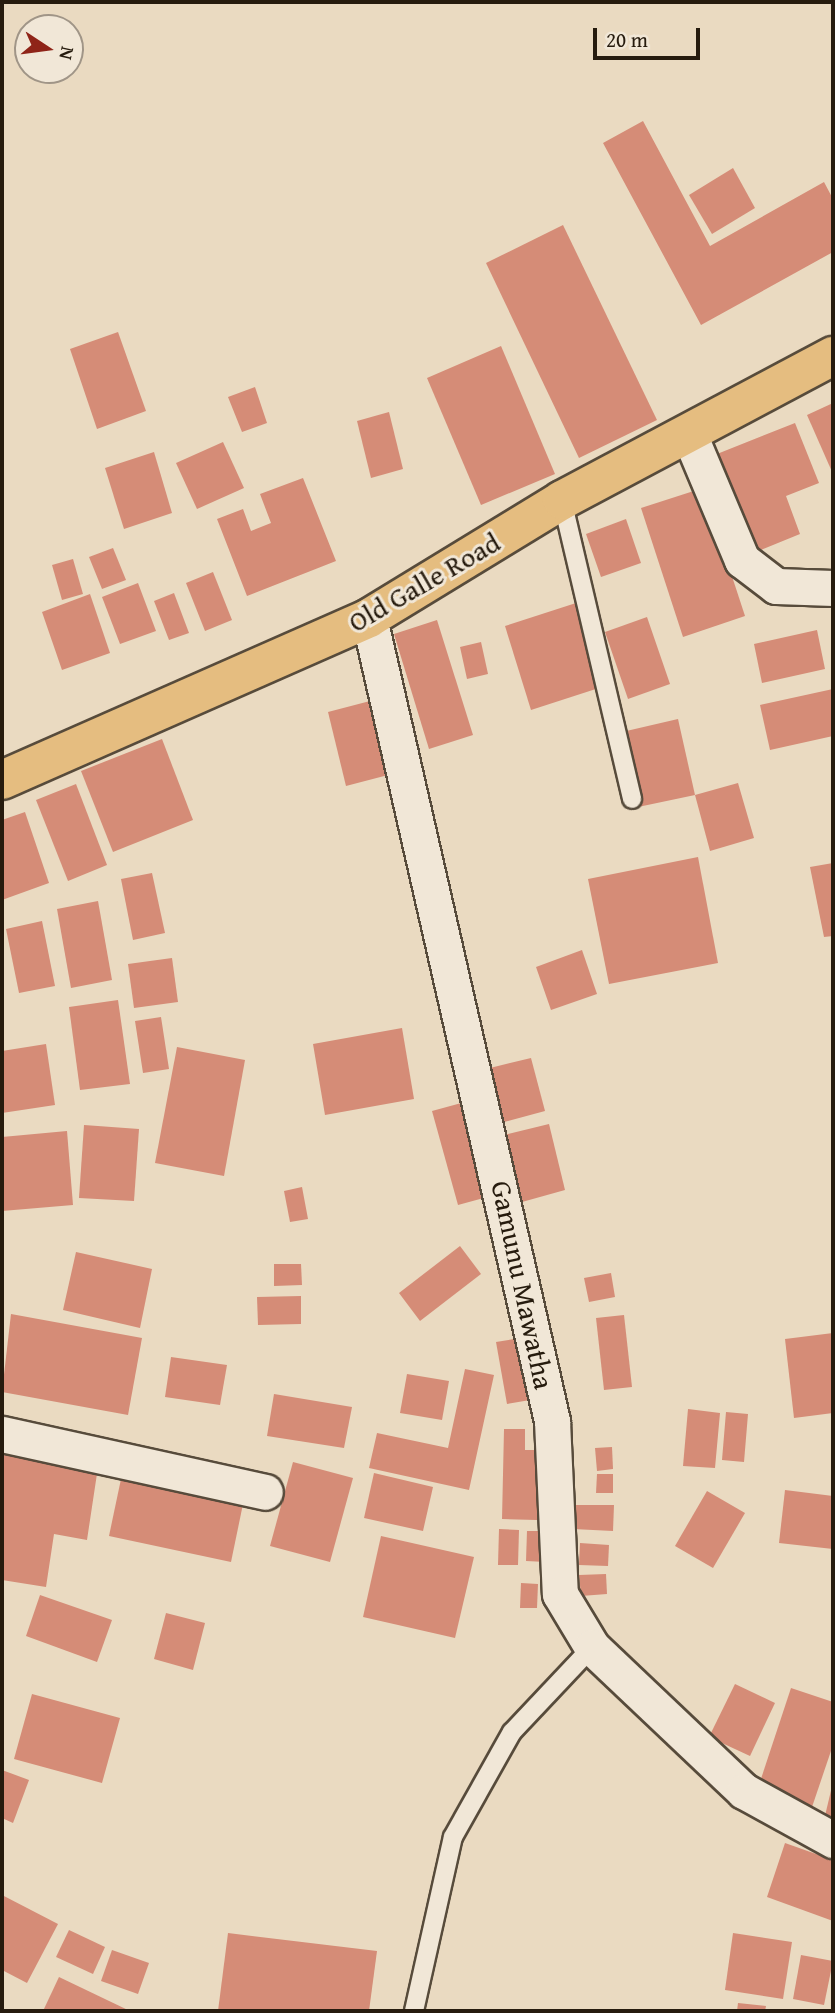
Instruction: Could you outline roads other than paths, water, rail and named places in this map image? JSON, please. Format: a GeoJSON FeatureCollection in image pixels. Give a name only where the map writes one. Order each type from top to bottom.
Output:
{"type":"FeatureCollection","features":[{"type":"Feature","properties":{"kind":"highway","name":"Old Galle Road"},"geometry":{"type":"LineString","coordinates":[[2,780],[369,618],[562,500],[833,356]]}},
{"type":"Feature","properties":{"kind":"street"},"geometry":{"type":"LineString","coordinates":[[689,434],[742,560],[776,586],[833,588]]}},
{"type":"Feature","properties":{"kind":"street","name":"Gamunu Mawatha"},"geometry":{"type":"LineString","coordinates":[[369,618],[551,1421],[560,1594],[592,1647],[744,1791],[833,1840]]}},
{"type":"Feature","properties":{"kind":"street"},"geometry":{"type":"LineString","coordinates":[[2,1434],[265,1492]]}},
{"type":"Feature","properties":{"kind":"lane"},"geometry":{"type":"LineString","coordinates":[[562,500],[632,799]]}},
{"type":"Feature","properties":{"kind":"lane"},"geometry":{"type":"LineString","coordinates":[[414,2011],[453,1837],[512,1732],[592,1647]]}}]}
